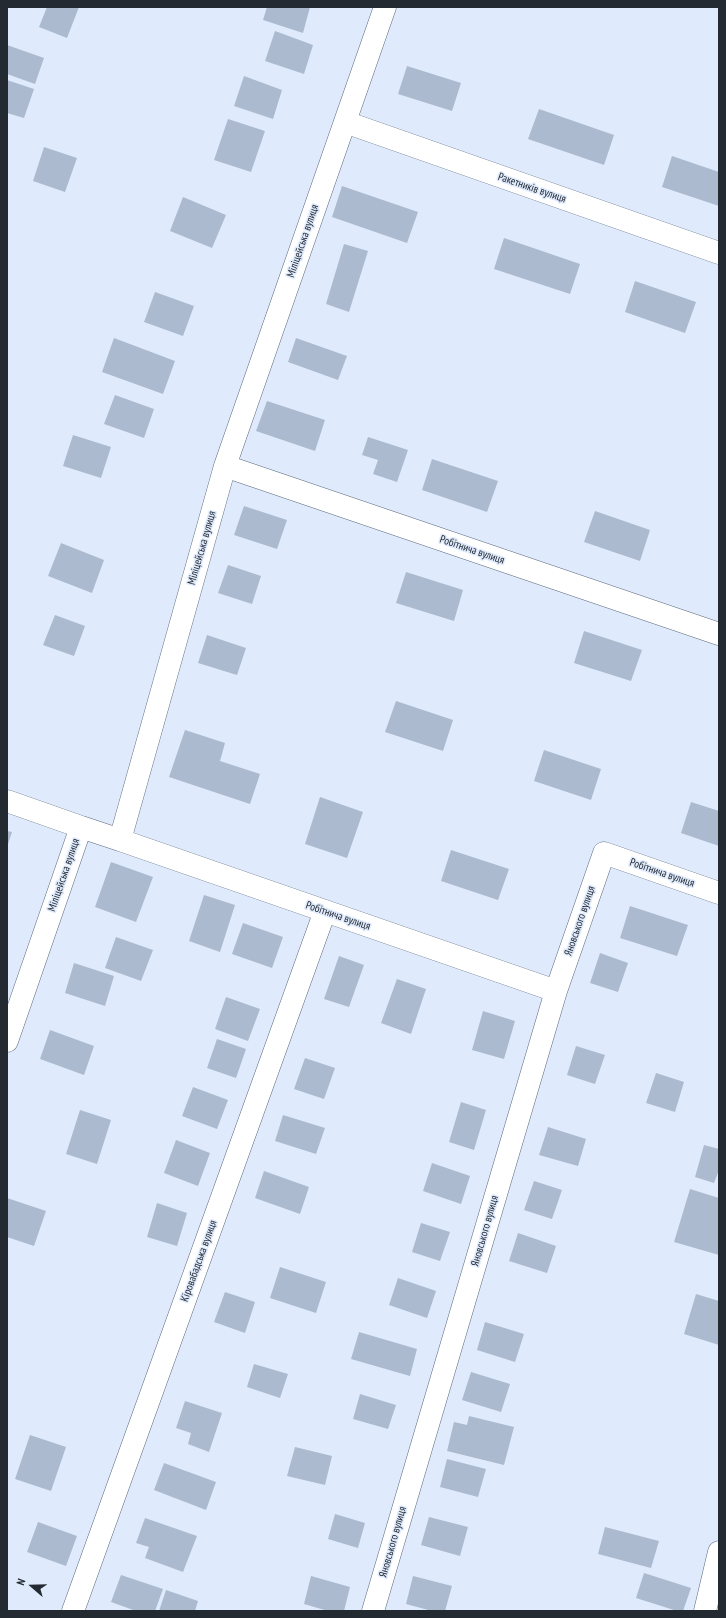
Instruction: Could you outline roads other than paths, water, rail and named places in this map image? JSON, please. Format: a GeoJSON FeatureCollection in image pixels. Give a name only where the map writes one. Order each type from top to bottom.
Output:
{"type":"FeatureCollection","features":[{"type":"Feature","properties":{"kind":"street","name":"Міліцейська вулиця"},"geometry":{"type":"LineString","coordinates":[[7,1041],[81,827],[120,840],[225,466],[385,7]]}},
{"type":"Feature","properties":{"kind":"street","name":"Ракетників вулиця"},"geometry":{"type":"LineString","coordinates":[[344,122],[719,254]]}},
{"type":"Feature","properties":{"kind":"street","name":"Робітнича вулиця"},"geometry":{"type":"LineString","coordinates":[[225,466],[719,634]]}},
{"type":"Feature","properties":{"kind":"street"},"geometry":{"type":"LineString","coordinates":[[7,801],[81,827]]}},
{"type":"Feature","properties":{"kind":"street","name":"Робітнича вулиця"},"geometry":{"type":"LineString","coordinates":[[120,840],[556,991]]}},
{"type":"Feature","properties":{"kind":"street","name":"Робітнича вулиця"},"geometry":{"type":"LineString","coordinates":[[604,853],[719,893]]}},
{"type":"Feature","properties":{"kind":"street","name":"Яновського вулиця"},"geometry":{"type":"LineString","coordinates":[[373,1611],[556,991],[604,853]]}},
{"type":"Feature","properties":{"kind":"street","name":"Кіровабадська вулиця"},"geometry":{"type":"LineString","coordinates":[[73,1611],[325,911]]}},
{"type":"Feature","properties":{"kind":"street"},"geometry":{"type":"LineString","coordinates":[[705,1611],[719,1552]]}}]}
